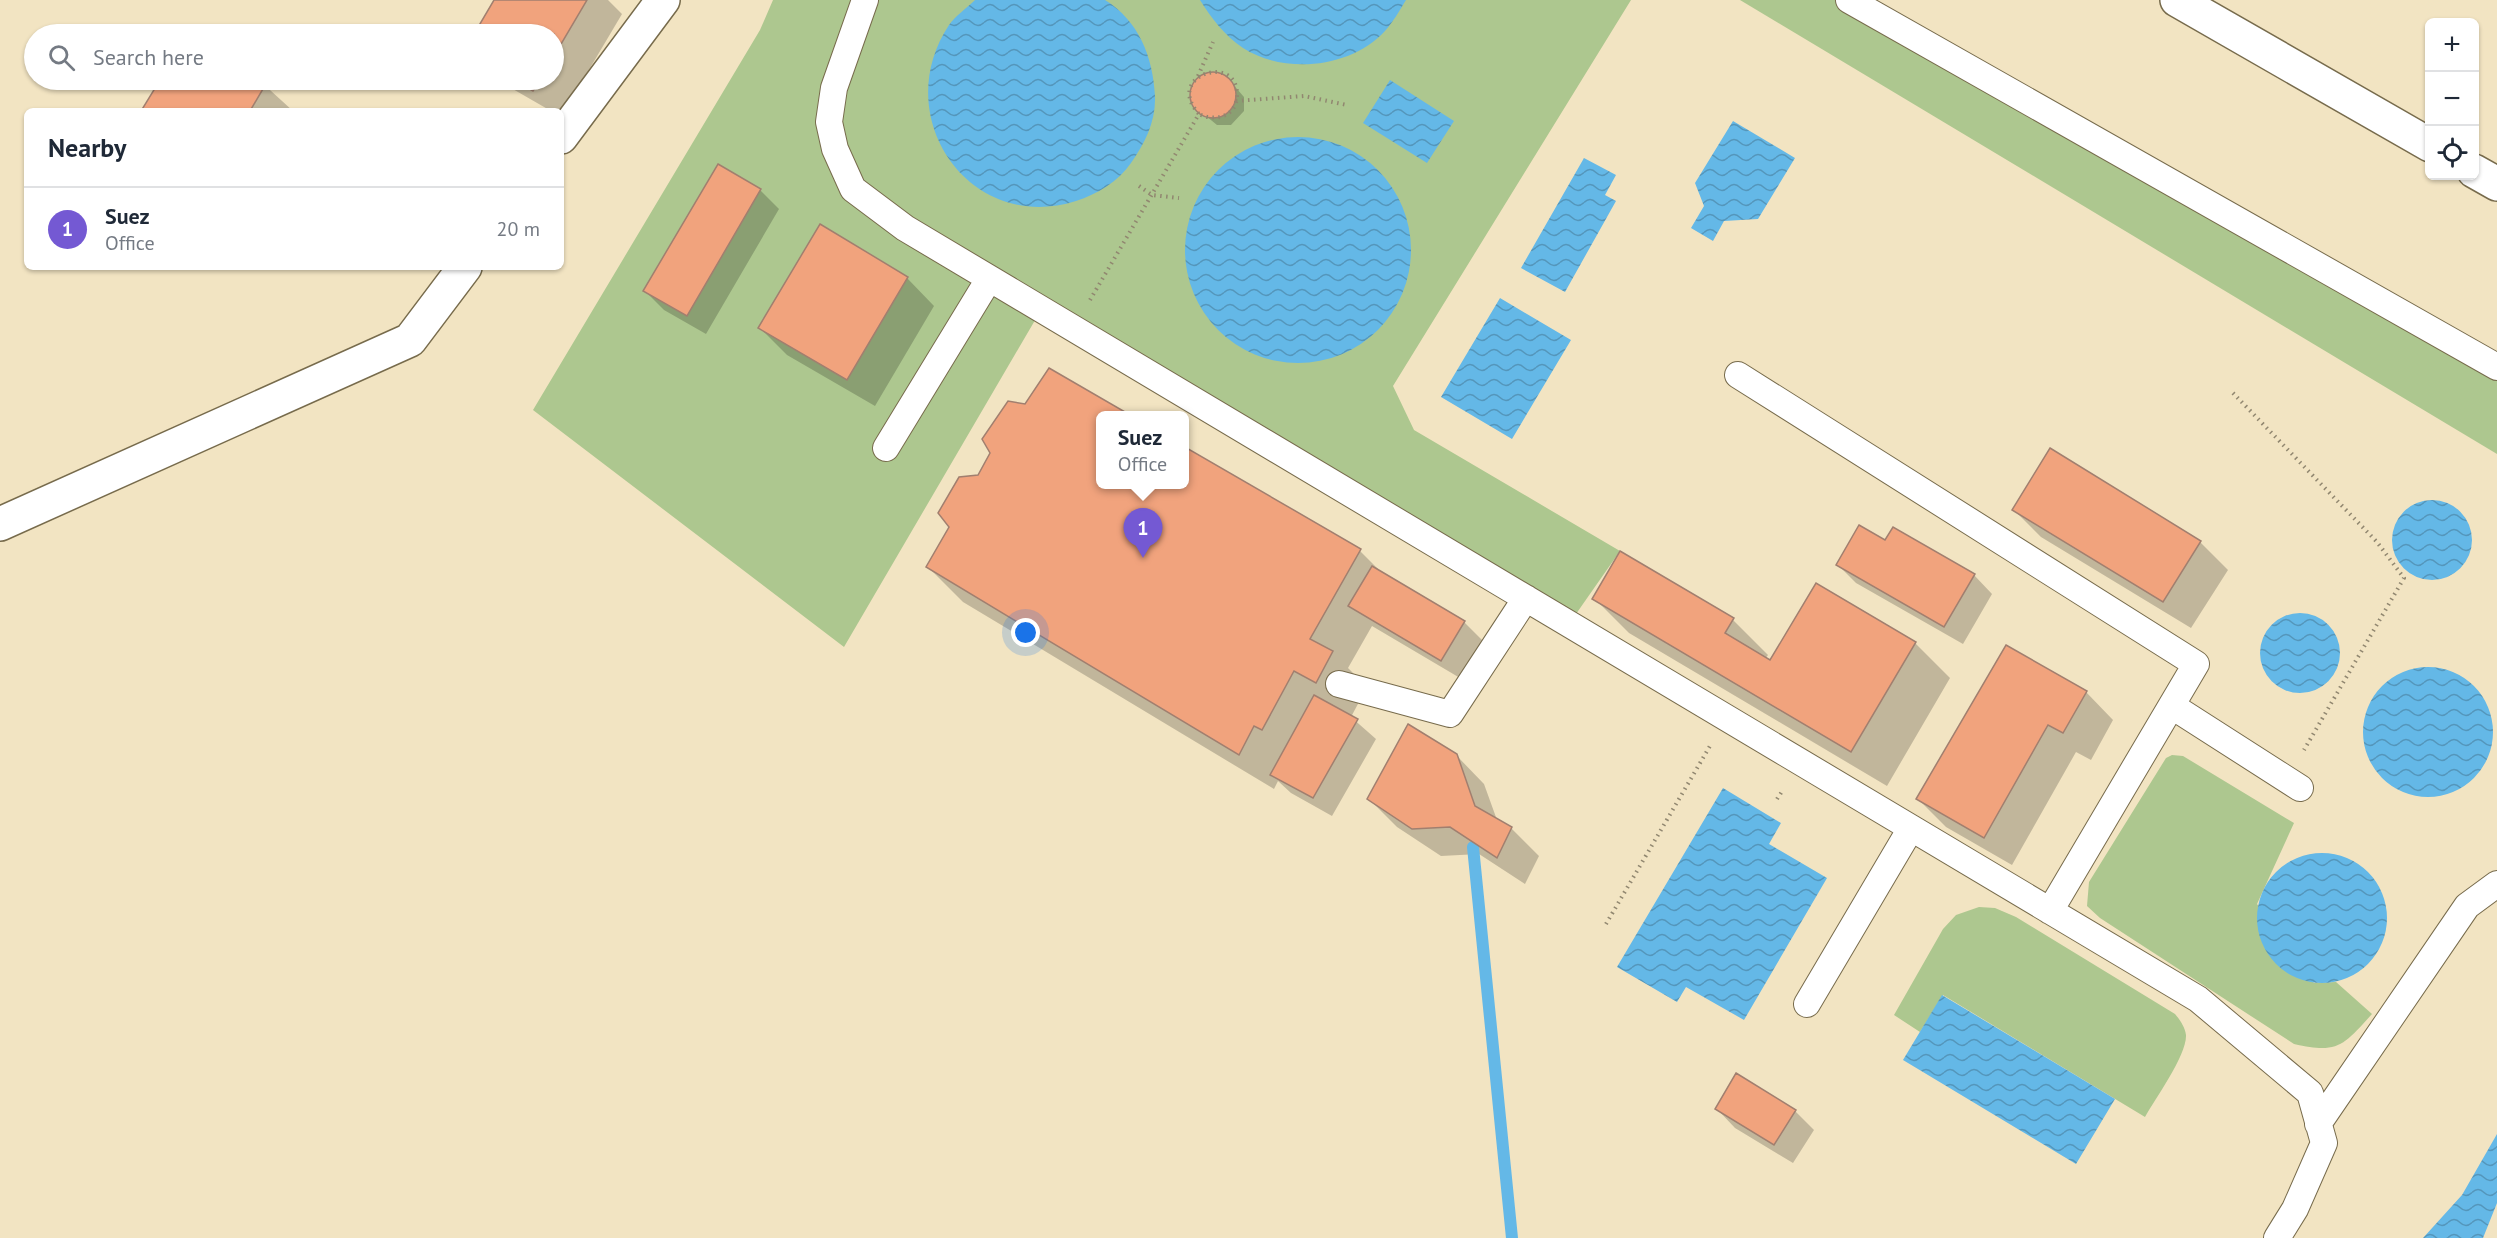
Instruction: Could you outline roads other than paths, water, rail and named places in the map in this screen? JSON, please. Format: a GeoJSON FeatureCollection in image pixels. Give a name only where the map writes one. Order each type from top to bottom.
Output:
{"type":"FeatureCollection","features":[{"type":"Feature","properties":{"kind":"street"},"geometry":{"type":"LineString","coordinates":[[564,133],[663,0]]}},
{"type":"Feature","properties":{"kind":"street"},"geometry":{"type":"LineString","coordinates":[[2177,0],[2425,142]]}},
{"type":"Feature","properties":{"kind":"street"},"geometry":{"type":"LineString","coordinates":[[2479,173],[2497,184]]}},
{"type":"Feature","properties":{"kind":"street"},"geometry":{"type":"LineString","coordinates":[[0,524],[410,340],[463,270]]}},
{"type":"Feature","properties":{"kind":"lane"},"geometry":{"type":"LineString","coordinates":[[865,0],[834,88],[829,122],[835,149],[853,189],[904,228],[2198,999],[2310,1093],[2324,1143],[2295,1209],[2277,1238]]}},
{"type":"Feature","properties":{"kind":"lane"},"geometry":{"type":"LineString","coordinates":[[1849,0],[2497,368]]}},
{"type":"Feature","properties":{"kind":"lane"},"geometry":{"type":"LineString","coordinates":[[886,448],[989,279]]}},
{"type":"Feature","properties":{"kind":"lane"},"geometry":{"type":"LineString","coordinates":[[1738,375],[2196,664],[2050,911]]}},
{"type":"Feature","properties":{"kind":"lane"},"geometry":{"type":"LineString","coordinates":[[1339,684],[1450,714],[1526,598]]}},
{"type":"Feature","properties":{"kind":"lane"},"geometry":{"type":"LineString","coordinates":[[2172,706],[2294,784]]}},
{"type":"Feature","properties":{"kind":"lane"},"geometry":{"type":"LineString","coordinates":[[1807,1004],[1911,828]]}},
{"type":"Feature","properties":{"kind":"lane"},"geometry":{"type":"LineString","coordinates":[[2318,1124],[2467,906],[2497,884]]}},
{"type":"Feature","properties":{"kind":"water"},"geometry":{"type":"Polygon","coordinates":[[[975,0],[1105,0],[1127,18],[1142,41],[1147,54],[1154,82],[1155,105],[1149,131],[1141,148],[1126,170],[1113,182],[1092,195],[1076,201],[1038,207],[1003,201],[973,185],[950,160],[934,130],[928,96],[933,60],[949,25],[975,0]]]}},
{"type":"Feature","properties":{"kind":"water"},"geometry":{"type":"Polygon","coordinates":[[[1200,0],[1406,0],[1385,31],[1354,53],[1336,60],[1297,64],[1260,57],[1243,48],[1219,26],[1200,0]]]}},
{"type":"Feature","properties":{"kind":"water"},"geometry":{"type":"Polygon","coordinates":[[[1390,80],[1454,121],[1427,163],[1363,123],[1390,80]]]}},
{"type":"Feature","properties":{"kind":"water"},"geometry":{"type":"Polygon","coordinates":[[[1733,121],[1795,158],[1758,219],[1724,221],[1713,241],[1691,228],[1704,206],[1695,183],[1733,121]]]}},
{"type":"Feature","properties":{"kind":"water"},"geometry":{"type":"Polygon","coordinates":[[[1287,137],[1309,137],[1331,141],[1351,150],[1370,162],[1386,178],[1407,217],[1411,250],[1407,283],[1403,293],[1386,322],[1370,338],[1331,359],[1309,363],[1287,363],[1265,359],[1245,350],[1226,338],[1210,322],[1189,283],[1185,261],[1185,239],[1189,217],[1198,197],[1210,178],[1226,162],[1265,141],[1287,137]]]}},
{"type":"Feature","properties":{"kind":"water"},"geometry":{"type":"Polygon","coordinates":[[[1584,158],[1616,175],[1605,195],[1616,201],[1565,292],[1521,268],[1584,158]]]}},
{"type":"Feature","properties":{"kind":"water"},"geometry":{"type":"Polygon","coordinates":[[[1500,298],[1571,340],[1512,439],[1441,397],[1500,298]]]}},
{"type":"Feature","properties":{"kind":"water"},"geometry":{"type":"Polygon","coordinates":[[[2424,500],[2440,500],[2461,511],[2472,532],[2472,548],[2461,569],[2440,580],[2424,580],[2410,574],[2398,562],[2392,548],[2392,532],[2398,518],[2410,506],[2424,500]]]}},
{"type":"Feature","properties":{"kind":"water"},"geometry":{"type":"Polygon","coordinates":[[[2300,613],[2315,616],[2328,625],[2337,638],[2340,653],[2337,668],[2328,681],[2315,690],[2300,693],[2285,690],[2272,681],[2263,668],[2260,653],[2263,638],[2272,625],[2285,616],[2300,613]]]}},
{"type":"Feature","properties":{"kind":"water"},"geometry":{"type":"Polygon","coordinates":[[[2428,667],[2453,672],[2474,686],[2488,707],[2493,732],[2488,757],[2474,778],[2453,792],[2428,797],[2403,792],[2382,778],[2368,757],[2363,732],[2368,707],[2382,686],[2403,672],[2428,667]]]}},
{"type":"Feature","properties":{"kind":"water"},"geometry":{"type":"Polygon","coordinates":[[[1723,788],[1781,823],[1769,844],[1827,878],[1744,1020],[1686,987],[1677,1002],[1617,967],[1723,788]]]}},
{"type":"Feature","properties":{"kind":"water"},"geometry":{"type":"Polygon","coordinates":[[[2322,853],[2347,858],[2368,872],[2382,893],[2387,918],[2382,943],[2368,964],[2347,978],[2322,983],[2297,978],[2276,964],[2262,943],[2257,918],[2262,893],[2276,872],[2297,858],[2322,853]]]}},
{"type":"Feature","properties":{"kind":"water"},"geometry":{"type":"Polygon","coordinates":[[[1942,995],[2115,1099],[2076,1164],[1903,1060],[1942,995]]]}},
{"type":"Feature","properties":{"kind":"water"},"geometry":{"type":"Polygon","coordinates":[[[2497,1134],[2497,1203],[2483,1238],[2423,1238],[2462,1195],[2497,1134]]]}},
{"type":"Feature","properties":{"kind":"waterway"},"geometry":{"type":"LineString","coordinates":[[1473,847],[1512,1238]]}},
{"type":"Feature","properties":{"kind":"place","name":"Suez"},"geometry":{"type":"Point","coordinates":[1143,558]}}]}
